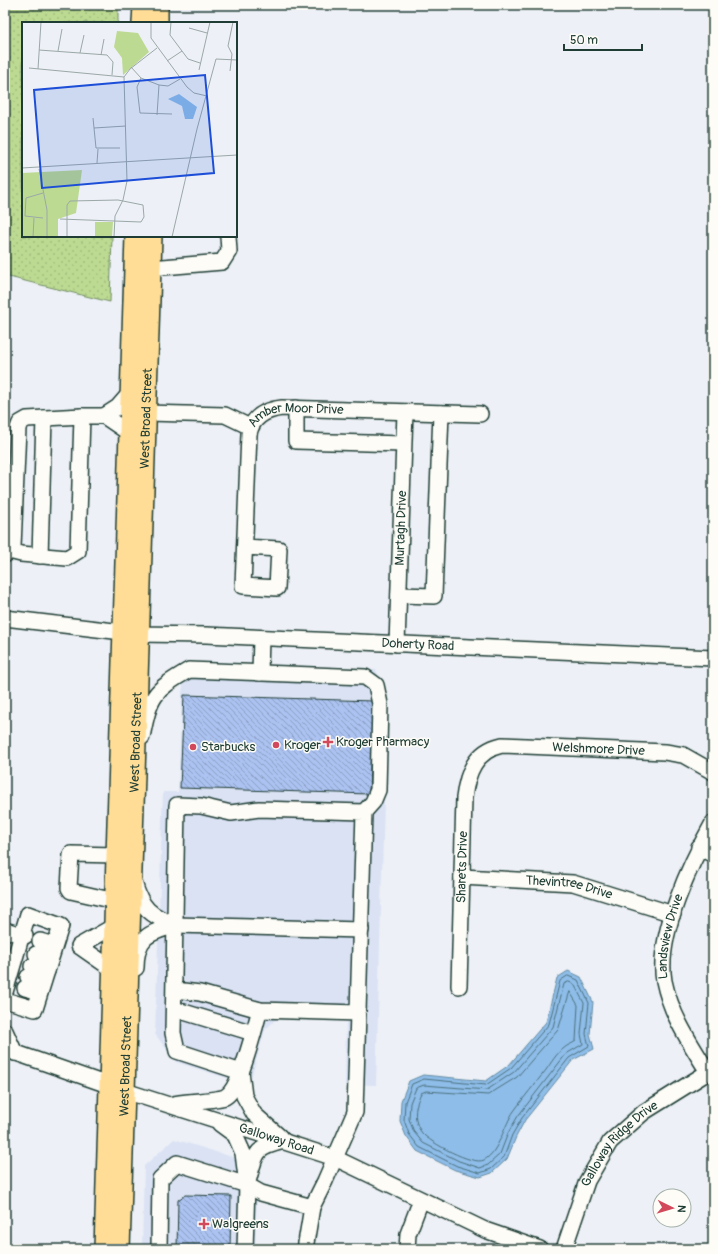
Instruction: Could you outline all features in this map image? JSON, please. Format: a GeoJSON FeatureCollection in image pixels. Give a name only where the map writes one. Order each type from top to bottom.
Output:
{"type":"FeatureCollection","features":[{"type":"Feature","properties":{"kind":"main road"},"geometry":{"type":"LineString","coordinates":[[142,22],[143,5]]}},
{"type":"Feature","properties":{"kind":"main road"},"geometry":{"type":"LineString","coordinates":[[158,5],[158,22]]}},
{"type":"Feature","properties":{"kind":"main road","name":"West Broad Street"},"geometry":{"type":"LineString","coordinates":[[104,1249],[117,1088],[127,1030],[132,873],[135,774],[131,634],[129,433],[135,237]]}},
{"type":"Feature","properties":{"kind":"main road","name":"West Broad Street"},"geometry":{"type":"LineString","coordinates":[[120,1249],[121,1224],[112,969],[116,855],[146,413],[152,237]]}},
{"type":"Feature","properties":{"kind":"street"},"geometry":{"type":"LineString","coordinates":[[151,268],[222,262],[229,251],[228,237]]}},
{"type":"Feature","properties":{"kind":"street"},"geometry":{"type":"LineString","coordinates":[[7,553],[13,547],[18,428],[20,423],[27,419],[104,416],[118,407],[130,392]]}},
{"type":"Feature","properties":{"kind":"street"},"geometry":{"type":"LineString","coordinates":[[296,408],[296,441],[404,444]]}},
{"type":"Feature","properties":{"kind":"street","name":"Amber Moor Drive"},"geometry":{"type":"LineString","coordinates":[[245,547],[279,549],[277,588],[243,586],[250,427],[256,418],[268,410],[296,408],[441,414],[480,414]]}},
{"type":"Feature","properties":{"kind":"street","name":"Murtagh Drive"},"geometry":{"type":"LineString","coordinates":[[397,644],[404,412]]}},
{"type":"Feature","properties":{"kind":"street"},"geometry":{"type":"LineString","coordinates":[[146,413],[225,415],[250,427]]}},
{"type":"Feature","properties":{"kind":"street"},"geometry":{"type":"LineString","coordinates":[[399,596],[434,596],[441,414]]}},
{"type":"Feature","properties":{"kind":"street"},"geometry":{"type":"LineString","coordinates":[[7,553],[67,558],[78,551],[82,416]]}},
{"type":"Feature","properties":{"kind":"street"},"geometry":{"type":"LineString","coordinates":[[104,416],[129,433]]}},
{"type":"Feature","properties":{"kind":"street"},"geometry":{"type":"LineString","coordinates":[[40,556],[44,418]]}},
{"type":"Feature","properties":{"kind":"street","name":"Doherty Road"},"geometry":{"type":"LineString","coordinates":[[5,618],[131,634],[261,638],[713,658]]}},
{"type":"Feature","properties":{"kind":"street"},"geometry":{"type":"LineString","coordinates":[[260,673],[261,638]]}},
{"type":"Feature","properties":{"kind":"street"},"geometry":{"type":"LineString","coordinates":[[135,774],[145,719],[155,694],[166,684],[189,670],[365,677],[376,685],[380,704],[378,790],[373,802],[364,812],[355,1112],[312,1207],[305,1249]]}},
{"type":"Feature","properties":{"kind":"street","name":"Welshmore Drive"},"geometry":{"type":"LineString","coordinates":[[482,754],[502,745],[665,752],[683,755],[713,772]]}},
{"type":"Feature","properties":{"kind":"street","name":"Sharets Drive"},"geometry":{"type":"LineString","coordinates":[[459,986],[466,785],[472,765],[482,754]]}},
{"type":"Feature","properties":{"kind":"street"},"geometry":{"type":"LineString","coordinates":[[241,1072],[177,1051],[173,1033],[175,990],[177,805],[201,806],[231,813],[259,809],[364,812]]}},
{"type":"Feature","properties":{"kind":"street","name":"Landsview Drive"},"geometry":{"type":"LineString","coordinates":[[710,1070],[680,1026],[671,1004],[664,980],[664,956],[673,914],[688,871],[713,823]]}},
{"type":"Feature","properties":{"kind":"street"},"geometry":{"type":"LineString","coordinates":[[700,847],[713,855]]}},
{"type":"Feature","properties":{"kind":"street"},"geometry":{"type":"LineString","coordinates":[[115,901],[71,891],[69,888],[69,880],[71,854],[116,855]]}},
{"type":"Feature","properties":{"kind":"street"},"geometry":{"type":"LineString","coordinates":[[132,873],[138,898],[151,914],[176,925]]}},
{"type":"Feature","properties":{"kind":"street","name":"Thevintree Drive"},"geometry":{"type":"LineString","coordinates":[[462,877],[573,883],[673,914]]}},
{"type":"Feature","properties":{"kind":"street"},"geometry":{"type":"LineString","coordinates":[[5,1000],[35,1009],[61,926],[28,914],[20,964]]}},
{"type":"Feature","properties":{"kind":"street"},"geometry":{"type":"LineString","coordinates":[[127,1030],[135,1012],[136,958],[142,942],[149,934],[176,925],[361,930]]}},
{"type":"Feature","properties":{"kind":"street"},"geometry":{"type":"LineString","coordinates":[[20,964],[48,965],[114,926]]}},
{"type":"Feature","properties":{"kind":"street"},"geometry":{"type":"LineString","coordinates":[[5,930],[20,964]]}},
{"type":"Feature","properties":{"kind":"street"},"geometry":{"type":"LineString","coordinates":[[79,946],[112,969]]}},
{"type":"Feature","properties":{"kind":"street"},"geometry":{"type":"LineString","coordinates":[[20,964],[48,965]]}},
{"type":"Feature","properties":{"kind":"street"},"geometry":{"type":"LineString","coordinates":[[20,964],[48,965]]}},
{"type":"Feature","properties":{"kind":"street"},"geometry":{"type":"LineString","coordinates":[[175,990],[200,993],[260,1010],[358,1013]]}},
{"type":"Feature","properties":{"kind":"street"},"geometry":{"type":"LineString","coordinates":[[174,1009],[253,1033]]}},
{"type":"Feature","properties":{"kind":"street"},"geometry":{"type":"LineString","coordinates":[[168,1104],[225,1097],[234,1088],[241,1072],[260,1010]]}},
{"type":"Feature","properties":{"kind":"street"},"geometry":{"type":"LineString","coordinates":[[5,1031],[10,1051]]}},
{"type":"Feature","properties":{"kind":"street","name":"Galloway Road"},"geometry":{"type":"LineString","coordinates":[[10,1051],[117,1088],[335,1158],[485,1230],[540,1249]]}},
{"type":"Feature","properties":{"kind":"street","name":"Galloway Ridge Drive"},"geometry":{"type":"LineString","coordinates":[[564,1249],[587,1181],[610,1142],[644,1112],[710,1070]]}},
{"type":"Feature","properties":{"kind":"street"},"geometry":{"type":"LineString","coordinates":[[241,1072],[244,1096],[254,1114],[284,1141]]}},
{"type":"Feature","properties":{"kind":"street"},"geometry":{"type":"LineString","coordinates":[[209,1117],[235,1135],[243,1153],[247,1185],[244,1249]]}},
{"type":"Feature","properties":{"kind":"street"},"geometry":{"type":"LineString","coordinates":[[247,1185],[255,1157],[264,1146],[284,1141]]}},
{"type":"Feature","properties":{"kind":"street"},"geometry":{"type":"LineString","coordinates":[[159,1249],[160,1179],[177,1164],[247,1185],[261,1193],[312,1207]]}},
{"type":"Feature","properties":{"kind":"street"},"geometry":{"type":"LineString","coordinates":[[407,1249],[408,1234],[421,1200]]}},
{"type":"Feature","properties":{"kind":"street"},"geometry":{"type":"LineString","coordinates":[[121,1224],[131,1249]]}},
{"type":"Feature","properties":{"kind":"shaded area"},"geometry":{"type":"Polygon","coordinates":[[[186,664],[376,670],[387,695],[376,1085],[345,1084],[346,1021],[276,1019],[265,1030],[249,1085],[176,1062],[155,1034],[163,792],[178,792],[182,693],[186,664]]]}},
{"type":"Feature","properties":{"kind":"shaded area"},"geometry":{"type":"Polygon","coordinates":[[[174,1139],[258,1165],[255,1249],[142,1249],[144,1166],[174,1139]]]}},
{"type":"Feature","properties":{"kind":"green space"},"geometry":{"type":"Polygon","coordinates":[[[5,5],[118,5],[118,22],[22,22],[22,237],[112,237],[110,302],[5,276],[5,5]]]}},
{"type":"Feature","properties":{"kind":"water"},"geometry":{"type":"Polygon","coordinates":[[[568,971],[581,977],[593,1002],[590,1034],[594,1049],[573,1060],[525,1120],[507,1159],[492,1173],[480,1177],[455,1170],[417,1151],[406,1136],[400,1121],[401,1101],[409,1081],[423,1075],[486,1081],[509,1065],[546,1022],[557,978],[568,971]]]}},
{"type":"Feature","properties":{"kind":"building","name":"Kroger"},"geometry":{"type":"Polygon","coordinates":[[[184,695],[373,701],[369,794],[180,788],[184,695]]]}},
{"type":"Feature","properties":{"kind":"building","name":"Walgreens"},"geometry":{"type":"Polygon","coordinates":[[[185,1195],[231,1196],[230,1249],[177,1249],[178,1200],[185,1195]]]}},
{"type":"Feature","properties":{"kind":"place","name":"Kroger Pharmacy"},"geometry":{"type":"Point","coordinates":[328,742]}},
{"type":"Feature","properties":{"kind":"place","name":"Kroger"},"geometry":{"type":"Point","coordinates":[276,745]}},
{"type":"Feature","properties":{"kind":"place","name":"Starbucks"},"geometry":{"type":"Point","coordinates":[193,747]}},
{"type":"Feature","properties":{"kind":"place","name":"Walgreens"},"geometry":{"type":"Point","coordinates":[204,1224]}}]}
